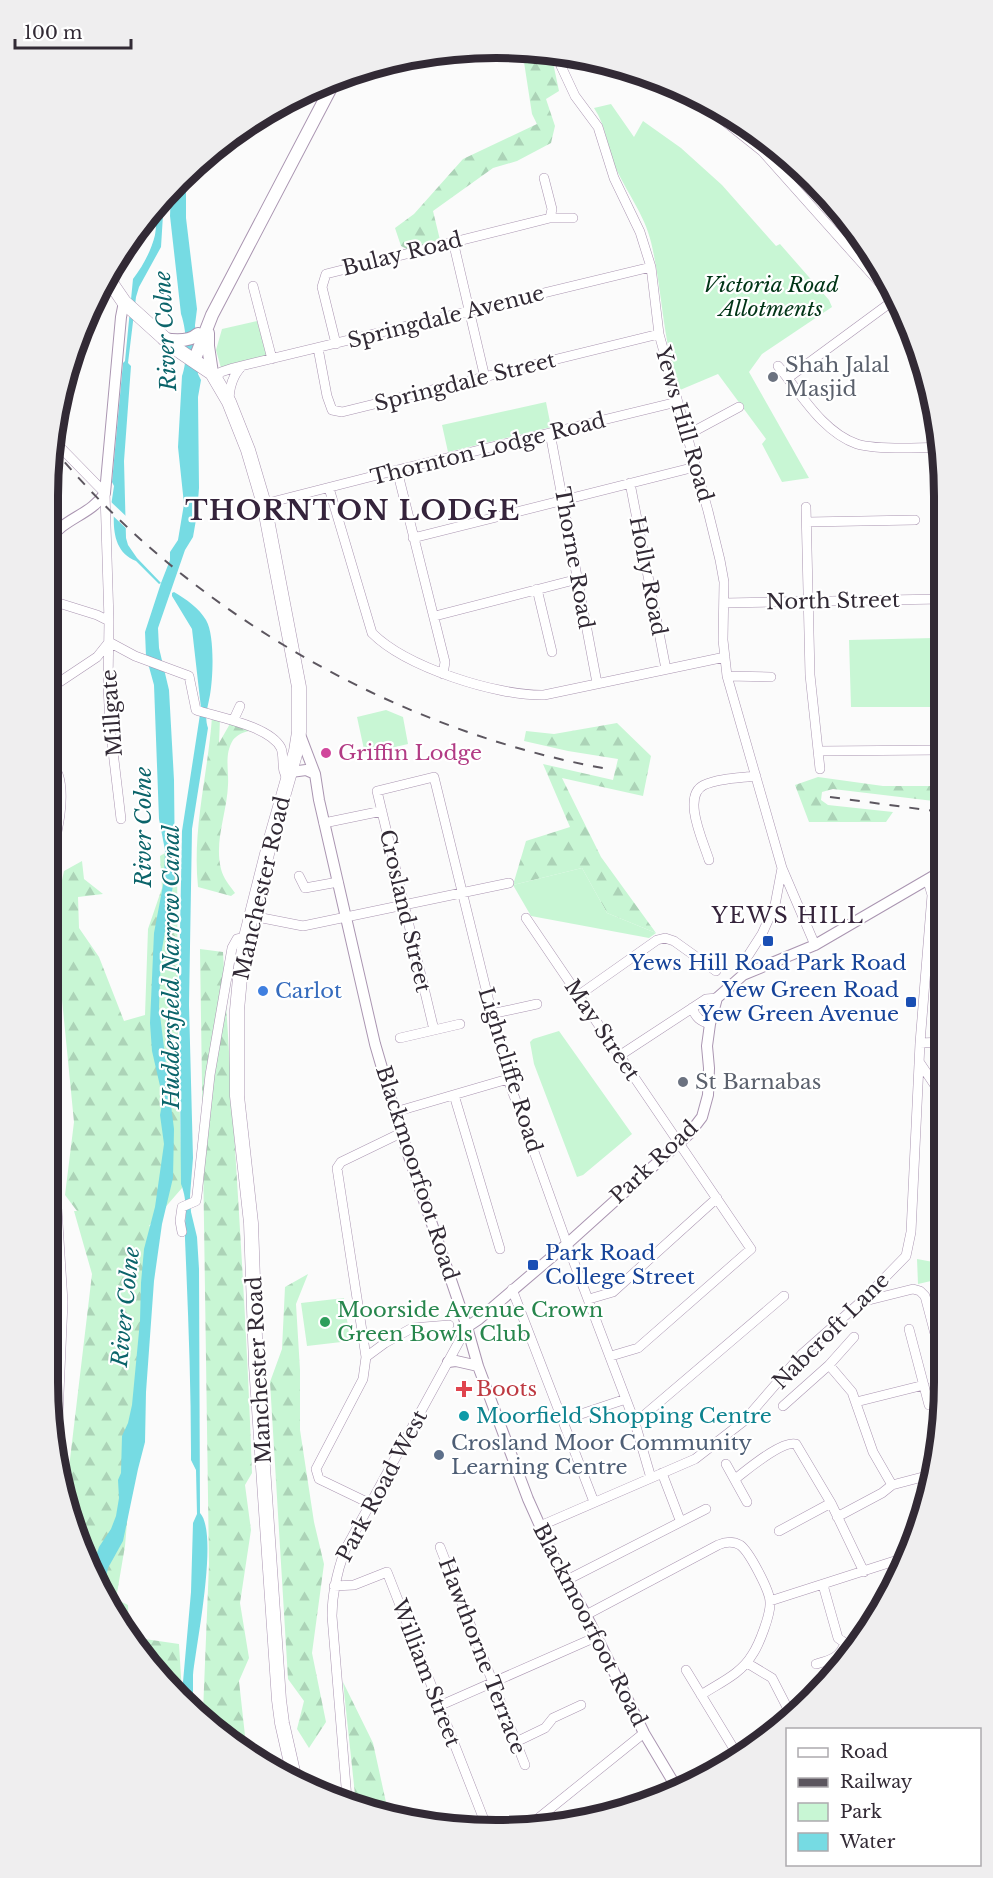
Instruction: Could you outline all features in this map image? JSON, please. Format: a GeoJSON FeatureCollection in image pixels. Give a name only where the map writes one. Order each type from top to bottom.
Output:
{"type":"FeatureCollection","features":[{"type":"Feature","properties":{"kind":"main road"},"geometry":{"type":"LineString","coordinates":[[190,354],[329,92]]}},
{"type":"Feature","properties":{"kind":"main road","name":"Manchester Road"},"geometry":{"type":"LineString","coordinates":[[113,285],[125,303],[164,339],[190,354],[214,375],[229,402],[248,450],[264,504],[299,687],[299,732],[290,776],[270,842],[246,937],[237,1010],[237,1096],[253,1249],[256,1365],[279,1700],[292,1769]]}},
{"type":"Feature","properties":{"kind":"main road"},"geometry":{"type":"LineString","coordinates":[[190,354],[206,320],[210,319]]}},
{"type":"Feature","properties":{"kind":"main road"},"geometry":{"type":"LineString","coordinates":[[210,319],[208,346],[214,375]]}},
{"type":"Feature","properties":{"kind":"street","name":"Yews Hill Road"},"geometry":{"type":"LineString","coordinates":[[560,63],[575,96],[598,127],[614,178],[640,232],[651,267],[659,334],[720,560],[724,582],[727,676],[782,868],[776,905],[762,934],[744,962],[743,975]]}},
{"type":"Feature","properties":{"kind":"street"},"geometry":{"type":"LineString","coordinates":[[737,130],[762,150],[878,282]]}},
{"type":"Feature","properties":{"kind":"street"},"geometry":{"type":"LineString","coordinates":[[544,178],[552,209],[549,218]]}},
{"type":"Feature","properties":{"kind":"street","name":"Bulay Road"},"geometry":{"type":"LineString","coordinates":[[336,344],[322,286],[326,274],[549,218],[573,218]]}},
{"type":"Feature","properties":{"kind":"street"},"geometry":{"type":"LineString","coordinates":[[453,241],[485,378]]}},
{"type":"Feature","properties":{"kind":"street","name":"Springdale Avenue"},"geometry":{"type":"LineString","coordinates":[[214,375],[242,366],[651,267]]}},
{"type":"Feature","properties":{"kind":"street"},"geometry":{"type":"LineString","coordinates":[[253,286],[272,359]]}},
{"type":"Feature","properties":{"kind":"street"},"geometry":{"type":"LineString","coordinates":[[58,530],[89,510],[105,493],[120,317],[125,303]]}},
{"type":"Feature","properties":{"kind":"street"},"geometry":{"type":"LineString","coordinates":[[788,378],[889,304]]}},
{"type":"Feature","properties":{"kind":"street","name":"Springdale Street"},"geometry":{"type":"LineString","coordinates":[[318,348],[332,410],[342,412],[659,334]]}},
{"type":"Feature","properties":{"kind":"street"},"geometry":{"type":"LineString","coordinates":[[229,402],[232,379],[242,366]]}},
{"type":"Feature","properties":{"kind":"street"},"geometry":{"type":"LineString","coordinates":[[778,366],[816,414],[834,431],[857,444],[886,447],[932,447]]}},
{"type":"Feature","properties":{"kind":"street","name":"Thornton Lodge Road"},"geometry":{"type":"LineString","coordinates":[[264,504],[677,402]]}},
{"type":"Feature","properties":{"kind":"street"},"geometry":{"type":"LineString","coordinates":[[687,435],[739,407]]}},
{"type":"Feature","properties":{"kind":"street","name":"Thorne Road"},"geometry":{"type":"LineString","coordinates":[[550,433],[597,683]]}},
{"type":"Feature","properties":{"kind":"street"},"geometry":{"type":"LineString","coordinates":[[61,450],[105,493]]}},
{"type":"Feature","properties":{"kind":"street"},"geometry":{"type":"LineString","coordinates":[[413,538],[695,467]]}},
{"type":"Feature","properties":{"kind":"street"},"geometry":{"type":"LineString","coordinates":[[397,470],[435,616],[445,662],[443,674]]}},
{"type":"Feature","properties":{"kind":"street","name":"Holly Road"},"geometry":{"type":"LineString","coordinates":[[630,483],[666,669]]}},
{"type":"Feature","properties":{"kind":"street"},"geometry":{"type":"LineString","coordinates":[[329,488],[372,633],[380,642],[443,674],[460,681],[530,696],[725,657]]}},
{"type":"Feature","properties":{"kind":"street","name":"Millgate"},"geometry":{"type":"LineString","coordinates":[[105,493],[110,642],[108,685],[110,726],[121,819]]}},
{"type":"Feature","properties":{"kind":"street"},"geometry":{"type":"LineString","coordinates":[[807,507],[810,675],[820,769]]}},
{"type":"Feature","properties":{"kind":"street"},"geometry":{"type":"LineString","coordinates":[[807,522],[915,520]]}},
{"type":"Feature","properties":{"kind":"street"},"geometry":{"type":"LineString","coordinates":[[435,616],[578,579]]}},
{"type":"Feature","properties":{"kind":"street"},"geometry":{"type":"LineString","coordinates":[[537,589],[552,652]]}},
{"type":"Feature","properties":{"kind":"street","name":"North Street"},"geometry":{"type":"LineString","coordinates":[[724,603],[934,599]]}},
{"type":"Feature","properties":{"kind":"street"},"geometry":{"type":"LineString","coordinates":[[58,603],[109,621]]}},
{"type":"Feature","properties":{"kind":"street"},"geometry":{"type":"LineString","coordinates":[[58,683],[97,657],[110,642],[141,658],[190,677],[194,705],[199,711],[234,719],[277,741],[282,750],[284,774],[290,776],[306,770],[315,774]]}},
{"type":"Feature","properties":{"kind":"street"},"geometry":{"type":"LineString","coordinates":[[727,676],[771,677]]}},
{"type":"Feature","properties":{"kind":"street"},"geometry":{"type":"LineString","coordinates":[[234,719],[240,706]]}},
{"type":"Feature","properties":{"kind":"street","name":"Blackmoorfoot Road"},"geometry":{"type":"LineString","coordinates":[[299,732],[315,774],[345,919],[375,1044],[401,1133],[478,1366],[528,1499],[565,1581],[586,1615],[644,1733],[673,1782]]}},
{"type":"Feature","properties":{"kind":"street"},"geometry":{"type":"LineString","coordinates":[[818,751],[934,750]]}},
{"type":"Feature","properties":{"kind":"street"},"geometry":{"type":"LineString","coordinates":[[58,774],[61,782],[58,824]]}},
{"type":"Feature","properties":{"kind":"street"},"geometry":{"type":"LineString","coordinates":[[709,860],[694,809],[693,799],[696,792],[701,786],[710,783],[756,776]]}},
{"type":"Feature","properties":{"kind":"street","name":"Lightcliffe Road"},"geometry":{"type":"LineString","coordinates":[[377,791],[434,777],[508,1079],[567,1244],[611,1356],[635,1423],[651,1478]]}},
{"type":"Feature","properties":{"kind":"street","name":"Crosland Street"},"geometry":{"type":"LineString","coordinates":[[377,791],[434,1030]]}},
{"type":"Feature","properties":{"kind":"street"},"geometry":{"type":"LineString","coordinates":[[324,823],[382,810]]}},
{"type":"Feature","properties":{"kind":"street"},"geometry":{"type":"LineString","coordinates":[[782,868],[815,945]]}},
{"type":"Feature","properties":{"kind":"street"},"geometry":{"type":"LineString","coordinates":[[299,876],[305,888],[338,882]]}},
{"type":"Feature","properties":{"kind":"street"},"geometry":{"type":"LineString","coordinates":[[619,1056],[706,999],[717,998],[743,975],[815,945],[934,877]]}},
{"type":"Feature","properties":{"kind":"street","name":"Nabcroft Lane"},"geometry":{"type":"LineString","coordinates":[[540,1526],[695,1459],[744,1421],[802,1354],[864,1299],[906,1256],[911,1232],[920,1043],[932,895],[928,881]]}},
{"type":"Feature","properties":{"kind":"street"},"geometry":{"type":"LineString","coordinates":[[252,916],[303,926],[509,883]]}},
{"type":"Feature","properties":{"kind":"street","name":"May Street"},"geometry":{"type":"LineString","coordinates":[[526,918],[751,1249],[638,1348],[611,1356]]}},
{"type":"Feature","properties":{"kind":"street"},"geometry":{"type":"LineString","coordinates":[[182,1232],[180,1213],[182,1207],[196,1201],[210,1075],[232,948],[237,939],[246,937]]}},
{"type":"Feature","properties":{"kind":"street"},"geometry":{"type":"LineString","coordinates":[[579,995],[657,940],[665,938],[674,941],[716,971]]}},
{"type":"Feature","properties":{"kind":"street","name":"Park Road"},"geometry":{"type":"LineString","coordinates":[[467,1327],[567,1244],[689,1134],[702,1117],[708,1095],[707,1046],[717,998]]}},
{"type":"Feature","properties":{"kind":"street"},"geometry":{"type":"LineString","coordinates":[[491,1014],[537,1004]]}},
{"type":"Feature","properties":{"kind":"street"},"geometry":{"type":"LineString","coordinates":[[692,1008],[695,1016],[702,1022],[710,1024]]}},
{"type":"Feature","properties":{"kind":"street"},"geometry":{"type":"LineString","coordinates":[[400,1038],[460,1024]]}},
{"type":"Feature","properties":{"kind":"street"},"geometry":{"type":"LineString","coordinates":[[920,1043],[934,1042]]}},
{"type":"Feature","properties":{"kind":"street"},"geometry":{"type":"LineString","coordinates":[[920,1063],[934,1084]]}},
{"type":"Feature","properties":{"kind":"street"},"geometry":{"type":"LineString","coordinates":[[396,1112],[508,1079]]}},
{"type":"Feature","properties":{"kind":"street"},"geometry":{"type":"LineString","coordinates":[[454,1095],[500,1249]]}},
{"type":"Feature","properties":{"kind":"street"},"geometry":{"type":"LineString","coordinates":[[371,1504],[319,1479],[316,1469],[363,1379],[366,1357],[337,1168],[341,1162],[401,1133]]}},
{"type":"Feature","properties":{"kind":"street"},"geometry":{"type":"LineString","coordinates":[[588,1299],[613,1292],[717,1198]]}},
{"type":"Feature","properties":{"kind":"street"},"geometry":{"type":"LineString","coordinates":[[58,1224],[63,1302],[59,1401]]}},
{"type":"Feature","properties":{"kind":"street"},"geometry":{"type":"LineString","coordinates":[[512,1289],[594,1502]]}},
{"type":"Feature","properties":{"kind":"street"},"geometry":{"type":"LineString","coordinates":[[864,1299],[870,1300],[913,1289],[920,1291],[925,1296],[934,1330]]}},
{"type":"Feature","properties":{"kind":"street"},"geometry":{"type":"LineString","coordinates":[[635,1423],[784,1296]]}},
{"type":"Feature","properties":{"kind":"street"},"geometry":{"type":"LineString","coordinates":[[366,1357],[412,1328],[449,1324]]}},
{"type":"Feature","properties":{"kind":"street","name":"Park Road West"},"geometry":{"type":"LineString","coordinates":[[346,1792],[332,1616],[334,1586],[345,1550],[467,1327]]}},
{"type":"Feature","properties":{"kind":"street"},"geometry":{"type":"LineString","coordinates":[[909,1329],[929,1405]]}},
{"type":"Feature","properties":{"kind":"street"},"geometry":{"type":"LineString","coordinates":[[783,1406],[829,1365],[854,1337]]}},
{"type":"Feature","properties":{"kind":"street"},"geometry":{"type":"LineString","coordinates":[[448,1362],[456,1361],[478,1366]]}},
{"type":"Feature","properties":{"kind":"street"},"geometry":{"type":"LineString","coordinates":[[829,1365],[843,1380],[856,1402],[873,1452],[892,1485]]}},
{"type":"Feature","properties":{"kind":"street"},"geometry":{"type":"LineString","coordinates":[[856,1402],[924,1385]]}},
{"type":"Feature","properties":{"kind":"street"},"geometry":{"type":"LineString","coordinates":[[563,1420],[626,1399]]}},
{"type":"Feature","properties":{"kind":"street"},"geometry":{"type":"LineString","coordinates":[[735,1479],[775,1449],[792,1442],[796,1444],[831,1503],[864,1572]]}},
{"type":"Feature","properties":{"kind":"street"},"geometry":{"type":"LineString","coordinates":[[726,1464],[747,1502]]}},
{"type":"Feature","properties":{"kind":"street"},"geometry":{"type":"LineString","coordinates":[[662,1473],[680,1520]]}},
{"type":"Feature","properties":{"kind":"street"},"geometry":{"type":"LineString","coordinates":[[837,1517],[882,1493],[892,1485],[924,1477]]}},
{"type":"Feature","properties":{"kind":"street"},"geometry":{"type":"LineString","coordinates":[[779,1531],[831,1503]]}},
{"type":"Feature","properties":{"kind":"street"},"geometry":{"type":"LineString","coordinates":[[565,1581],[680,1520],[706,1509]]}},
{"type":"Feature","properties":{"kind":"street"},"geometry":{"type":"LineString","coordinates":[[586,1615],[718,1545],[726,1542],[738,1544],[746,1551],[770,1600],[770,1608],[756,1647],[747,1663],[701,1695]]}},
{"type":"Feature","properties":{"kind":"street","name":"Hawthorne Terrace"},"geometry":{"type":"LineString","coordinates":[[440,1547],[525,1765]]}},
{"type":"Feature","properties":{"kind":"street"},"geometry":{"type":"LineString","coordinates":[[770,1600],[895,1561]]}},
{"type":"Feature","properties":{"kind":"street","name":"William Street"},"geometry":{"type":"LineString","coordinates":[[334,1586],[354,1585],[387,1572],[484,1820]]}},
{"type":"Feature","properties":{"kind":"street"},"geometry":{"type":"LineString","coordinates":[[823,1585],[838,1638],[848,1643]]}},
{"type":"Feature","properties":{"kind":"street"},"geometry":{"type":"LineString","coordinates":[[439,1706],[596,1637]]}},
{"type":"Feature","properties":{"kind":"street"},"geometry":{"type":"LineString","coordinates":[[816,1664],[835,1658],[840,1654]]}},
{"type":"Feature","properties":{"kind":"street"},"geometry":{"type":"LineString","coordinates":[[747,1663],[772,1677],[787,1709]]}},
{"type":"Feature","properties":{"kind":"street"},"geometry":{"type":"LineString","coordinates":[[686,1670],[734,1750]]}},
{"type":"Feature","properties":{"kind":"street"},"geometry":{"type":"LineString","coordinates":[[516,1742],[545,1728],[553,1718],[581,1705]]}},
{"type":"Feature","properties":{"kind":"street"},"geometry":{"type":"LineString","coordinates":[[539,1818],[644,1733]]}},
{"type":"Feature","properties":{"kind":"green space"},"geometry":{"type":"Polygon","coordinates":[[[524,59],[553,62],[559,91],[546,99],[555,126],[551,143],[517,161],[493,168],[433,211],[440,240],[407,249],[401,246],[395,228],[414,214],[463,159],[537,124],[532,114],[524,59]]]}},
{"type":"Feature","properties":{"kind":"green space","name":"Victoria Road Allotments"},"geometry":{"type":"Polygon","coordinates":[[[611,104],[634,137],[643,121],[681,148],[722,185],[776,246],[780,244],[829,300],[832,307],[762,354],[749,372],[809,478],[782,482],[762,444],[766,439],[718,374],[680,390],[666,335],[655,261],[648,232],[614,164],[604,129],[594,108],[611,104]]]}},
{"type":"Feature","properties":{"kind":"green space"},"geometry":{"type":"Polygon","coordinates":[[[257,321],[267,356],[221,368],[216,350],[222,329],[257,321]]]}},
{"type":"Feature","properties":{"kind":"green space"},"geometry":{"type":"Polygon","coordinates":[[[546,402],[551,427],[448,452],[442,425],[546,402]]]}},
{"type":"Feature","properties":{"kind":"green space"},"geometry":{"type":"Polygon","coordinates":[[[934,638],[934,707],[851,707],[849,640],[934,638]]]}},
{"type":"Feature","properties":{"kind":"green space"},"geometry":{"type":"Polygon","coordinates":[[[386,710],[403,717],[408,744],[365,754],[357,717],[386,710]]]}},
{"type":"Feature","properties":{"kind":"green space"},"geometry":{"type":"Polygon","coordinates":[[[212,717],[220,719],[219,743],[231,722],[249,731],[233,740],[228,757],[227,796],[219,858],[222,872],[235,893],[231,896],[198,887],[197,844],[212,717]]]}},
{"type":"Feature","properties":{"kind":"green space"},"geometry":{"type":"Polygon","coordinates":[[[617,723],[651,756],[643,796],[562,778],[601,857],[656,933],[607,913],[582,868],[513,885],[526,841],[570,827],[543,764],[613,780],[618,759],[524,741],[526,731],[554,734],[617,723]]]}},
{"type":"Feature","properties":{"kind":"green space"},"geometry":{"type":"Polygon","coordinates":[[[818,777],[883,786],[934,786],[934,801],[833,789],[822,792],[821,800],[828,805],[893,812],[886,822],[809,822],[795,785],[818,777]]]}},
{"type":"Feature","properties":{"kind":"green space"},"geometry":{"type":"Polygon","coordinates":[[[177,846],[178,1048],[182,1188],[149,1226],[152,1227],[125,1546],[116,1598],[92,1549],[73,1495],[68,1473],[92,1274],[74,1211],[77,1211],[65,1195],[74,1122],[60,979],[58,898],[64,871],[82,861],[84,879],[103,894],[78,897],[79,928],[99,957],[124,1021],[145,1015],[148,929],[162,888],[160,856],[177,846]]]}},
{"type":"Feature","properties":{"kind":"green space"},"geometry":{"type":"Polygon","coordinates":[[[582,868],[607,913],[656,933],[649,938],[531,916],[513,885],[582,868]]]}},
{"type":"Feature","properties":{"kind":"green space"},"geometry":{"type":"Polygon","coordinates":[[[200,949],[223,952],[243,1278],[252,1473],[245,1485],[251,1530],[240,1603],[249,1658],[239,1681],[246,1740],[203,1706],[209,1564],[200,949]]]}},
{"type":"Feature","properties":{"kind":"green space"},"geometry":{"type":"Polygon","coordinates":[[[559,1031],[632,1134],[583,1175],[577,1177],[534,1064],[530,1042],[559,1031]]]}},
{"type":"Feature","properties":{"kind":"green space"},"geometry":{"type":"Polygon","coordinates":[[[917,1259],[934,1262],[934,1280],[918,1284],[917,1259]]]}},
{"type":"Feature","properties":{"kind":"green space"},"geometry":{"type":"Polygon","coordinates":[[[308,1274],[296,1304],[300,1370],[300,1430],[314,1522],[324,1564],[312,1653],[326,1722],[309,1748],[297,1729],[304,1701],[288,1679],[270,1382],[282,1349],[285,1287],[308,1274]]]}},
{"type":"Feature","properties":{"kind":"green space","name":"Moorside Avenue Crown Green Bowls Club"},"geometry":{"type":"Polygon","coordinates":[[[344,1298],[350,1341],[307,1346],[301,1303],[344,1298]]]}},
{"type":"Feature","properties":{"kind":"green space"},"geometry":{"type":"Polygon","coordinates":[[[117,1599],[128,1605],[129,1619],[117,1599]]]}},
{"type":"Feature","properties":{"kind":"green space"},"geometry":{"type":"Polygon","coordinates":[[[142,1639],[179,1644],[182,1685],[142,1639]]]}},
{"type":"Feature","properties":{"kind":"green space"},"geometry":{"type":"Polygon","coordinates":[[[343,1682],[373,1743],[387,1806],[355,1796],[343,1682]]]}},
{"type":"Feature","properties":{"kind":"water"},"geometry":{"type":"Polygon","coordinates":[[[186,188],[186,218],[197,309],[195,325],[198,374],[201,380],[198,397],[199,488],[193,537],[185,550],[158,628],[159,648],[169,690],[174,780],[175,874],[161,955],[159,1007],[174,1129],[173,1178],[162,1224],[154,1281],[145,1442],[123,1541],[108,1568],[106,1578],[96,1557],[99,1547],[111,1529],[119,1498],[118,1480],[121,1473],[122,1436],[132,1405],[144,1249],[155,1207],[164,1144],[160,1115],[163,1099],[152,1051],[150,1023],[154,933],[164,880],[165,850],[159,819],[154,685],[146,656],[145,632],[170,560],[170,552],[178,540],[184,504],[178,447],[186,345],[170,216],[170,204],[186,188]]]}},
{"type":"Feature","properties":{"kind":"water"},"geometry":{"type":"Polygon","coordinates":[[[163,213],[161,247],[136,297],[128,363],[131,366],[124,461],[126,538],[137,558],[161,583],[159,584],[119,546],[115,533],[114,510],[111,506],[123,363],[133,279],[151,247],[156,221],[163,213]]]}},
{"type":"Feature","properties":{"kind":"water"},"geometry":{"type":"Polygon","coordinates":[[[174,592],[192,604],[206,620],[211,636],[213,657],[206,716],[208,728],[192,829],[189,1005],[193,1158],[190,1196],[197,1237],[199,1269],[200,1513],[205,1524],[207,1543],[205,1590],[193,1675],[193,1697],[183,1686],[191,1592],[193,1523],[197,1514],[196,1470],[191,1460],[186,1205],[181,1184],[179,983],[182,831],[201,708],[192,629],[172,593],[174,592]]]}},
{"type":"Feature","properties":{"kind":"pier"},"geometry":{"type":"Polygon","coordinates":[[[109,500],[128,518],[129,531],[111,514],[109,500]]]}},
{"type":"Feature","properties":{"kind":"railway"},"geometry":{"type":"LineString","coordinates":[[60,456],[106,507],[166,562],[232,612],[302,656],[376,694],[452,726],[530,751],[608,769]]}},
{"type":"Feature","properties":{"kind":"railway"},"geometry":{"type":"LineString","coordinates":[[830,797],[934,811]]}},
{"type":"Feature","properties":{"kind":"place","name":"Shah Jalal Masjid"},"geometry":{"type":"Point","coordinates":[773,377]}},
{"type":"Feature","properties":{"kind":"place","name":"Griffin Lodge"},"geometry":{"type":"Point","coordinates":[326,753]}},
{"type":"Feature","properties":{"kind":"place","name":"Yews Hill Road Park Road"},"geometry":{"type":"Point","coordinates":[768,941]}},
{"type":"Feature","properties":{"kind":"place","name":"Carlot"},"geometry":{"type":"Point","coordinates":[263,991]}},
{"type":"Feature","properties":{"kind":"place","name":"Yew Green Road Yew Green Avenue"},"geometry":{"type":"Point","coordinates":[911,1002]}},
{"type":"Feature","properties":{"kind":"place","name":"St Barnabas"},"geometry":{"type":"Point","coordinates":[683,1082]}},
{"type":"Feature","properties":{"kind":"place","name":"Park Road College Street"},"geometry":{"type":"Point","coordinates":[533,1265]}},
{"type":"Feature","properties":{"kind":"place","name":"Moorside Avenue Crown Green Bowls Club"},"geometry":{"type":"Point","coordinates":[325,1322]}},
{"type":"Feature","properties":{"kind":"place","name":"Boots"},"geometry":{"type":"Point","coordinates":[464,1389]}},
{"type":"Feature","properties":{"kind":"place","name":"Moorfield Shopping Centre"},"geometry":{"type":"Point","coordinates":[464,1416]}},
{"type":"Feature","properties":{"kind":"place","name":"Crosland Moor Community Learning Centre"},"geometry":{"type":"Point","coordinates":[439,1455]}},
{"type":"Feature","properties":{"kind":"district","name":"THORNTON LODGE"},"geometry":{"type":"Point","coordinates":[353,511]}},
{"type":"Feature","properties":{"kind":"district","name":"YEWS HILL"},"geometry":{"type":"Point","coordinates":[788,915]}},
{"type":"Feature","properties":{"kind":"water label","name":"River Colne"},"geometry":{"type":"Point","coordinates":[165,331]}},
{"type":"Feature","properties":{"kind":"water label","name":"River Colne"},"geometry":{"type":"Point","coordinates":[143,827]}},
{"type":"Feature","properties":{"kind":"water label","name":"Huddersfield Narrow Canal"},"geometry":{"type":"Point","coordinates":[171,967]}},
{"type":"Feature","properties":{"kind":"water label","name":"River Colne"},"geometry":{"type":"Point","coordinates":[125,1307]}}]}
